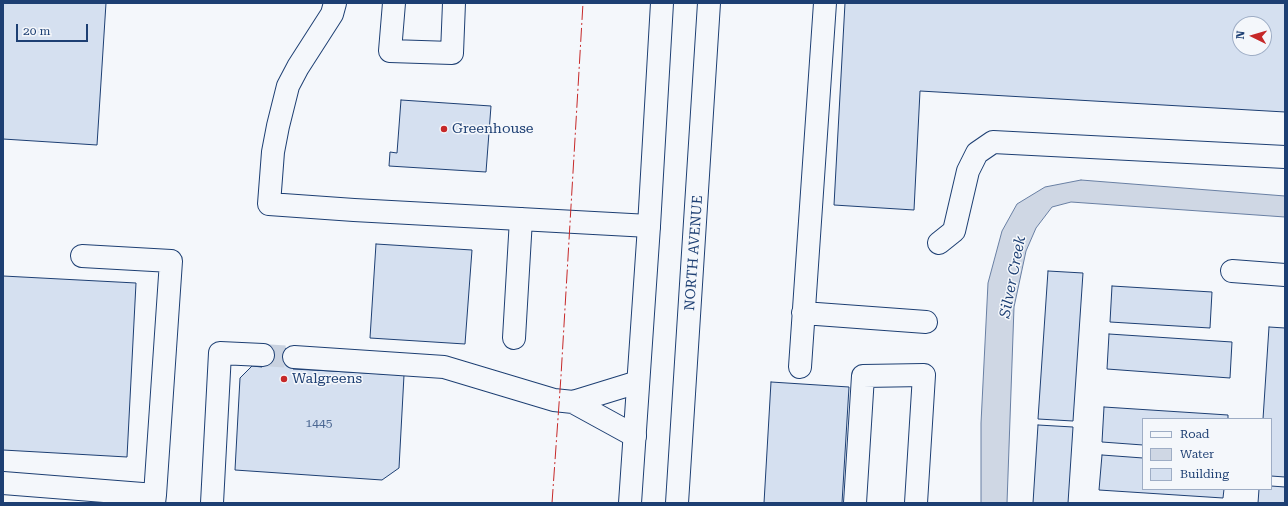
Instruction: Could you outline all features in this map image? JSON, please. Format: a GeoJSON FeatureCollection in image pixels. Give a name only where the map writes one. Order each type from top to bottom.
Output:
{"type":"FeatureCollection","features":[{"type":"Feature","properties":{"kind":"main road"},"geometry":{"type":"LineString","coordinates":[[335,3],[332,14],[298,67],[288,86],[273,152],[269,204],[649,226]]}},
{"type":"Feature","properties":{"kind":"main road"},"geometry":{"type":"LineString","coordinates":[[394,3],[390,51],[452,53],[454,3]]}},
{"type":"Feature","properties":{"kind":"main road","name":"NORTH AVENUE"},"geometry":{"type":"LineString","coordinates":[[677,503],[696,231],[709,3]]}},
{"type":"Feature","properties":{"kind":"main road"},"geometry":{"type":"LineString","coordinates":[[800,367],[825,3]]}},
{"type":"Feature","properties":{"kind":"main road"},"geometry":{"type":"LineString","coordinates":[[630,503],[649,226],[660,4]]}},
{"type":"Feature","properties":{"kind":"main road"},"geometry":{"type":"LineString","coordinates":[[939,243],[954,231],[968,172],[977,153],[992,142],[1285,157]]}},
{"type":"Feature","properties":{"kind":"main road"},"geometry":{"type":"LineString","coordinates":[[514,338],[521,219]]}},
{"type":"Feature","properties":{"kind":"main road"},"geometry":{"type":"LineString","coordinates":[[3,483],[154,499],[171,261],[82,256]]}},
{"type":"Feature","properties":{"kind":"main road"},"geometry":{"type":"LineString","coordinates":[[1232,271],[1285,275]]}},
{"type":"Feature","properties":{"kind":"main road"},"geometry":{"type":"LineString","coordinates":[[803,313],[926,322]]}},
{"type":"Feature","properties":{"kind":"main road"},"geometry":{"type":"LineString","coordinates":[[212,496],[220,353],[263,355]]}},
{"type":"Feature","properties":{"kind":"main road"},"geometry":{"type":"LineString","coordinates":[[294,357],[444,367],[554,400],[573,402],[635,436]]}},
{"type":"Feature","properties":{"kind":"main road"},"geometry":{"type":"LineString","coordinates":[[855,503],[863,376],[924,376],[916,503]]}},
{"type":"Feature","properties":{"kind":"main road"},"geometry":{"type":"LineString","coordinates":[[573,402],[638,382]]}},
{"type":"Feature","properties":{"kind":"water","name":"Silver Creek"},"geometry":{"type":"Polygon","coordinates":[[[1081,180],[1285,196],[1285,217],[1071,202],[1052,207],[1036,228],[1026,251],[1014,307],[1007,503],[981,503],[981,423],[988,283],[1002,231],[1017,204],[1045,187],[1081,180]]]}},
{"type":"Feature","properties":{"kind":"building"},"geometry":{"type":"Polygon","coordinates":[[[3,3],[106,3],[97,145],[3,139],[3,3]]]}},
{"type":"Feature","properties":{"kind":"building"},"geometry":{"type":"Polygon","coordinates":[[[845,3],[1285,3],[1285,112],[920,91],[914,210],[834,205],[845,3]]]}},
{"type":"Feature","properties":{"kind":"building","name":"Greenhouse"},"geometry":{"type":"Polygon","coordinates":[[[401,100],[491,106],[486,172],[389,166],[390,152],[397,153],[401,100]]]}},
{"type":"Feature","properties":{"kind":"building"},"geometry":{"type":"Polygon","coordinates":[[[376,244],[472,250],[465,344],[370,338],[376,244]]]}},
{"type":"Feature","properties":{"kind":"building"},"geometry":{"type":"Polygon","coordinates":[[[1048,271],[1083,273],[1073,421],[1038,419],[1048,271]]]}},
{"type":"Feature","properties":{"kind":"building"},"geometry":{"type":"Polygon","coordinates":[[[3,276],[136,283],[127,457],[3,450],[3,276]]]}},
{"type":"Feature","properties":{"kind":"building"},"geometry":{"type":"Polygon","coordinates":[[[1112,286],[1212,292],[1210,328],[1110,322],[1112,286]]]}},
{"type":"Feature","properties":{"kind":"building"},"geometry":{"type":"Polygon","coordinates":[[[1269,327],[1285,328],[1285,477],[1272,476],[1272,418],[1263,418],[1269,327]]]}},
{"type":"Feature","properties":{"kind":"building"},"geometry":{"type":"Polygon","coordinates":[[[1109,334],[1232,342],[1230,378],[1107,369],[1109,334]]]}},
{"type":"Feature","properties":{"kind":"building","name":"Walgreens"},"geometry":{"type":"Polygon","coordinates":[[[263,347],[294,349],[293,369],[404,375],[399,468],[382,480],[235,470],[240,378],[252,366],[262,367],[263,347]]]}},
{"type":"Feature","properties":{"kind":"building"},"geometry":{"type":"Polygon","coordinates":[[[771,382],[849,387],[842,503],[764,503],[771,382]]]}},
{"type":"Feature","properties":{"kind":"building"},"geometry":{"type":"Polygon","coordinates":[[[1104,407],[1228,415],[1228,418],[1142,418],[1142,445],[1102,442],[1104,407]]]}},
{"type":"Feature","properties":{"kind":"building"},"geometry":{"type":"Polygon","coordinates":[[[1038,425],[1073,427],[1068,503],[1033,503],[1038,425]]]}},
{"type":"Feature","properties":{"kind":"building"},"geometry":{"type":"Polygon","coordinates":[[[1102,455],[1142,458],[1142,490],[1224,490],[1223,498],[1099,490],[1102,455]]]}},
{"type":"Feature","properties":{"kind":"building"},"geometry":{"type":"Polygon","coordinates":[[[1272,486],[1285,487],[1285,503],[1258,503],[1259,490],[1272,490],[1272,486]]]}},
{"type":"Feature","properties":{"kind":"tunnel"},"geometry":{"type":"LineString","coordinates":[[263,355],[294,357]]}},
{"type":"Feature","properties":{"kind":"power"},"geometry":{"type":"LineString","coordinates":[[552,503],[583,3]]}},
{"type":"Feature","properties":{"kind":"place","name":"Greenhouse"},"geometry":{"type":"Point","coordinates":[444,129]}},
{"type":"Feature","properties":{"kind":"place","name":"Walgreens"},"geometry":{"type":"Point","coordinates":[284,379]}}]}
